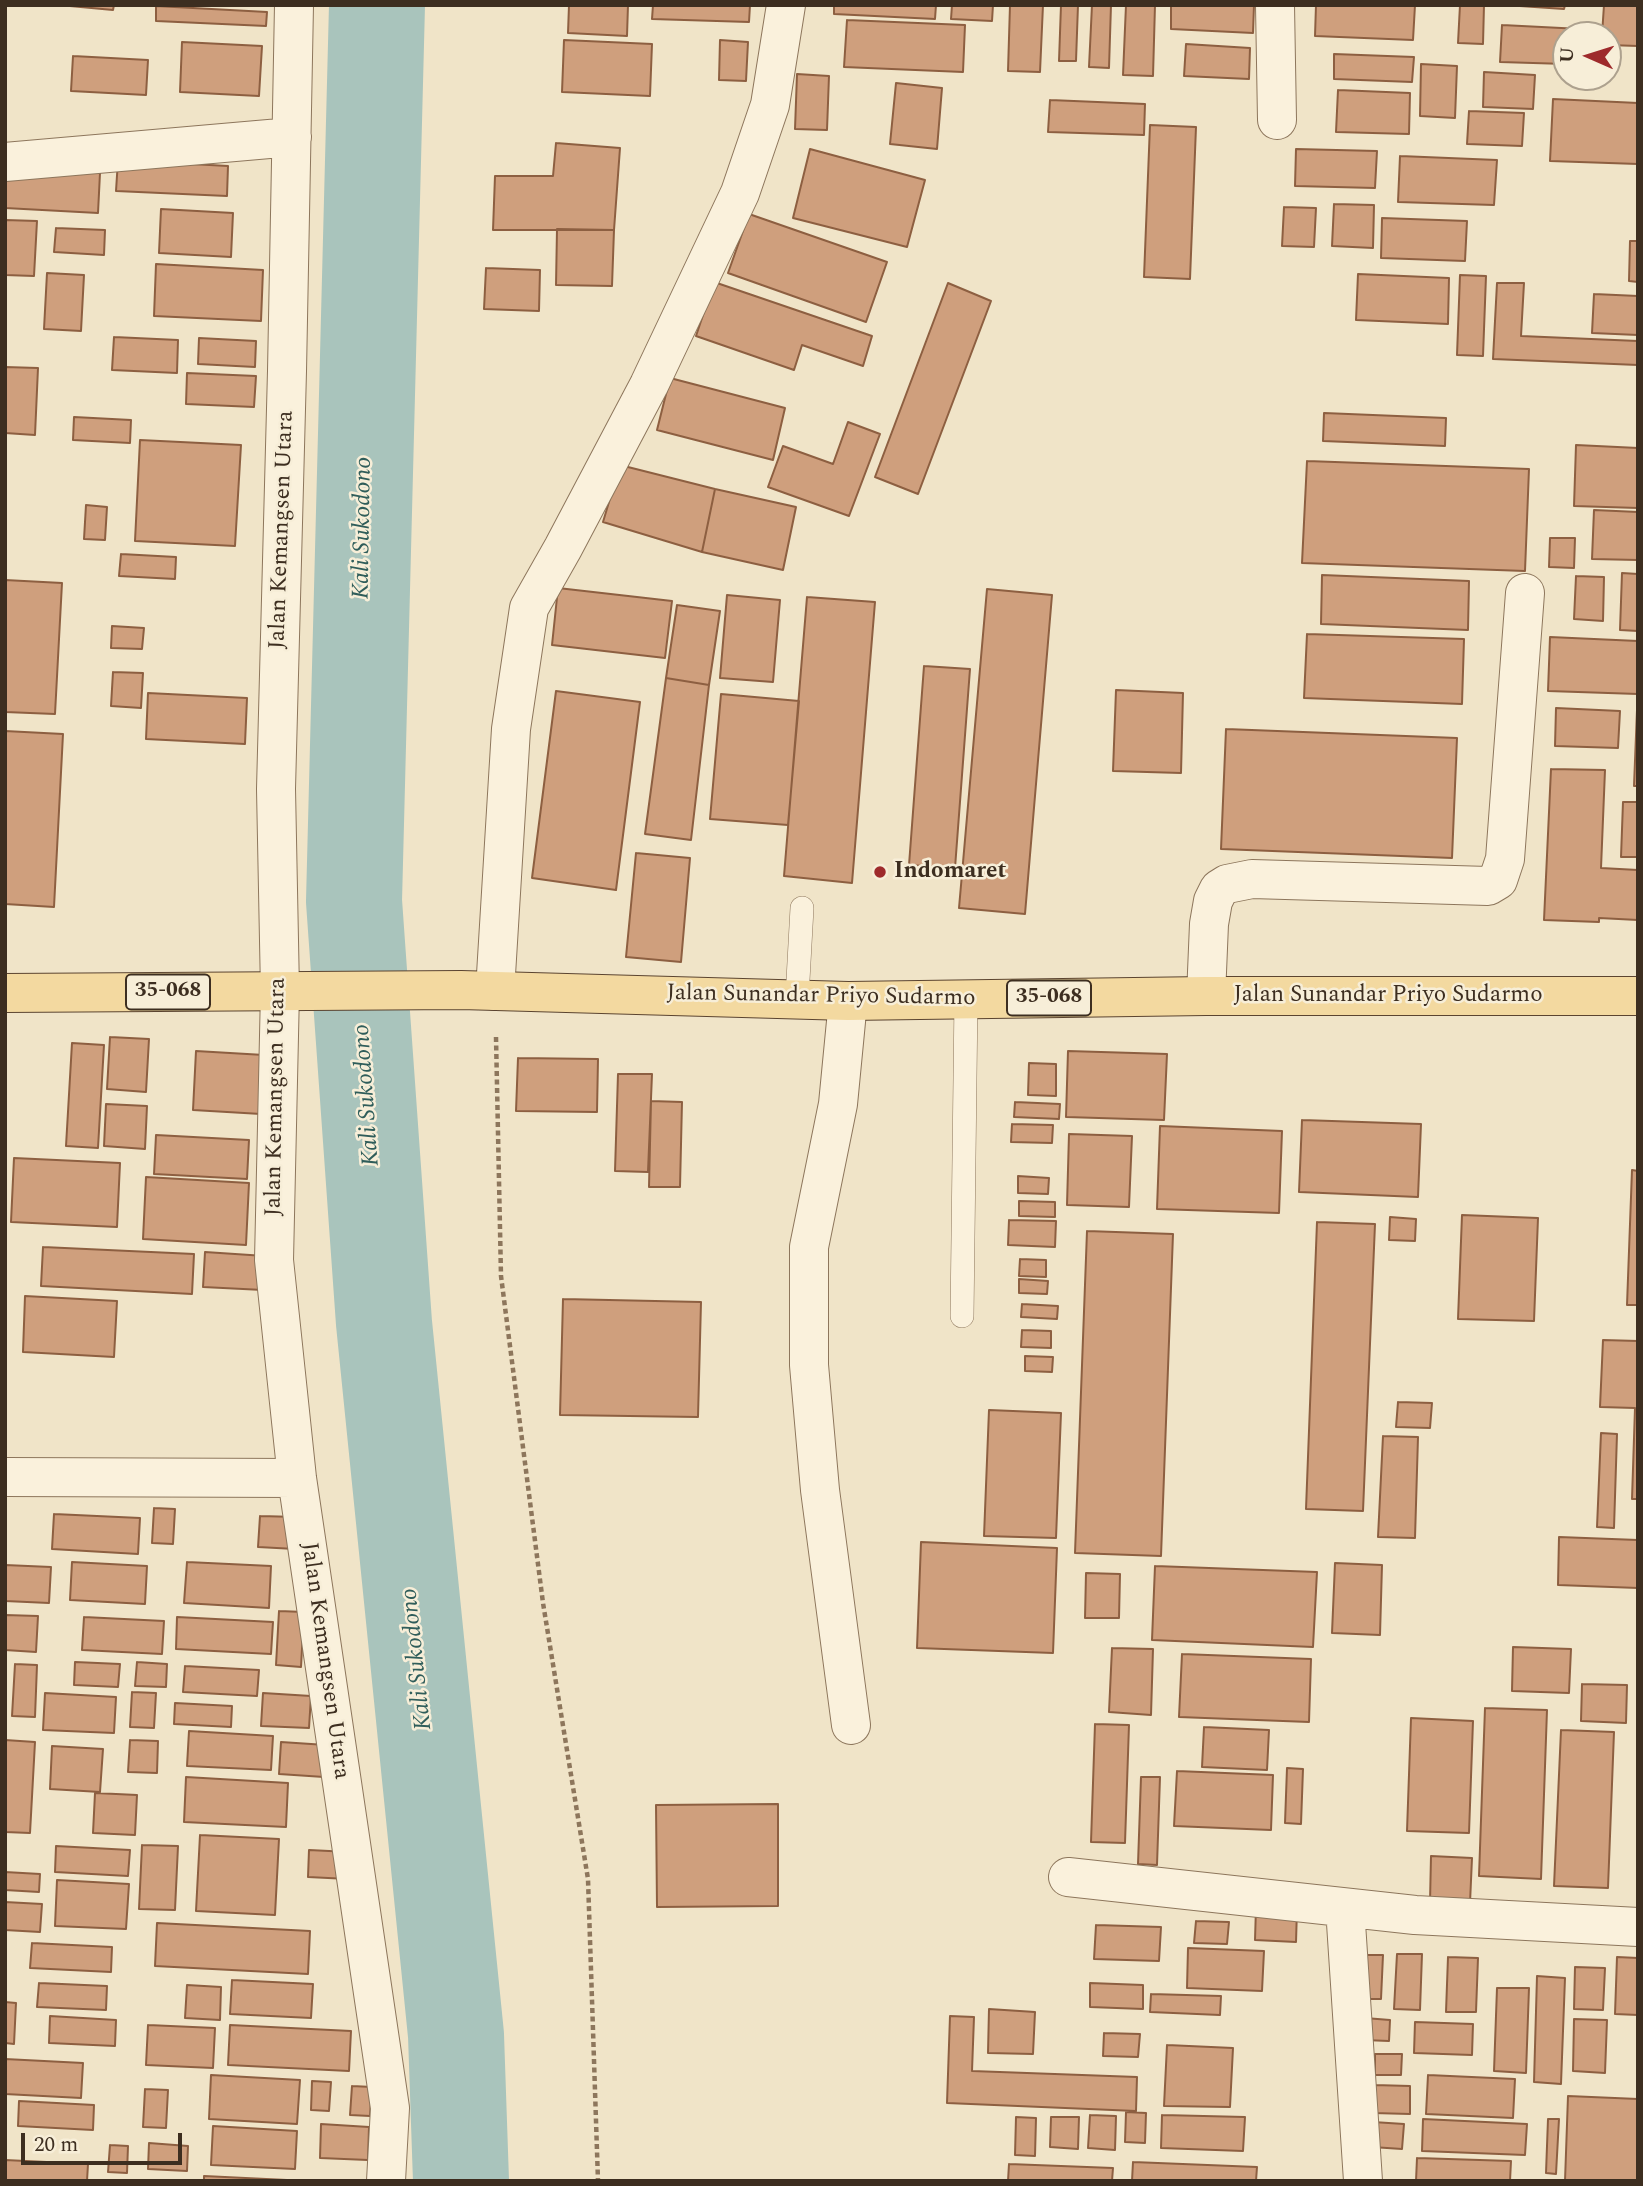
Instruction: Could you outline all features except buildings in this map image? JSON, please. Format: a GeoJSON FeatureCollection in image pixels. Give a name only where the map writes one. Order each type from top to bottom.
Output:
{"type":"FeatureCollection","features":[{"type":"Feature","properties":{"kind":"main road","name":"Jalan Sunandar Priyo Sudarmo"},"geometry":{"type":"LineString","coordinates":[[5,993],[478,991],[848,1001],[1206,996],[1638,996]]}},
{"type":"Feature","properties":{"kind":"street","name":"Jalan Kemangsen Utara"},"geometry":{"type":"LineString","coordinates":[[294,5],[276,789],[280,991],[274,1261],[297,1478],[390,2108],[386,2181]]}},
{"type":"Feature","properties":{"kind":"street"},"geometry":{"type":"LineString","coordinates":[[478,991],[528,608],[563,548],[649,385],[740,193],[770,104],[786,5]]}},
{"type":"Feature","properties":{"kind":"street"},"geometry":{"type":"LineString","coordinates":[[1275,5],[1276,120]]}},
{"type":"Feature","properties":{"kind":"street"},"geometry":{"type":"LineString","coordinates":[[5,162],[292,136]]}},
{"type":"Feature","properties":{"kind":"street"},"geometry":{"type":"LineString","coordinates":[[1206,996],[1209,923],[1213,901],[1219,889],[1227,884],[1252,879],[1488,886],[1498,880],[1505,859],[1525,593]]}},
{"type":"Feature","properties":{"kind":"street"},"geometry":{"type":"LineString","coordinates":[[848,1001],[838,1104],[809,1247],[808,1365],[820,1490],[851,1725]]}},
{"type":"Feature","properties":{"kind":"street"},"geometry":{"type":"LineString","coordinates":[[5,1477],[297,1478]]}},
{"type":"Feature","properties":{"kind":"street"},"geometry":{"type":"LineString","coordinates":[[1068,1877],[1416,1915],[1638,1927]]}},
{"type":"Feature","properties":{"kind":"street"},"geometry":{"type":"LineString","coordinates":[[1345,1908],[1363,2181]]}},
{"type":"Feature","properties":{"kind":"lane"},"geometry":{"type":"LineString","coordinates":[[797,998],[802,908]]}},
{"type":"Feature","properties":{"kind":"lane"},"geometry":{"type":"LineString","coordinates":[[962,1316],[966,999]]}},
{"type":"Feature","properties":{"kind":"path"},"geometry":{"type":"LineString","coordinates":[[478,991],[501,1276],[543,1604],[588,1879],[598,2181]]}},
{"type":"Feature","properties":{"kind":"waterway","name":"Kali Sukodono"},"geometry":{"type":"LineString","coordinates":[[377,5],[354,901],[384,1323],[456,2035],[461,2181]]}},
{"type":"Feature","properties":{"kind":"place","name":"Indomaret"},"geometry":{"type":"Point","coordinates":[880,872]}}]}
